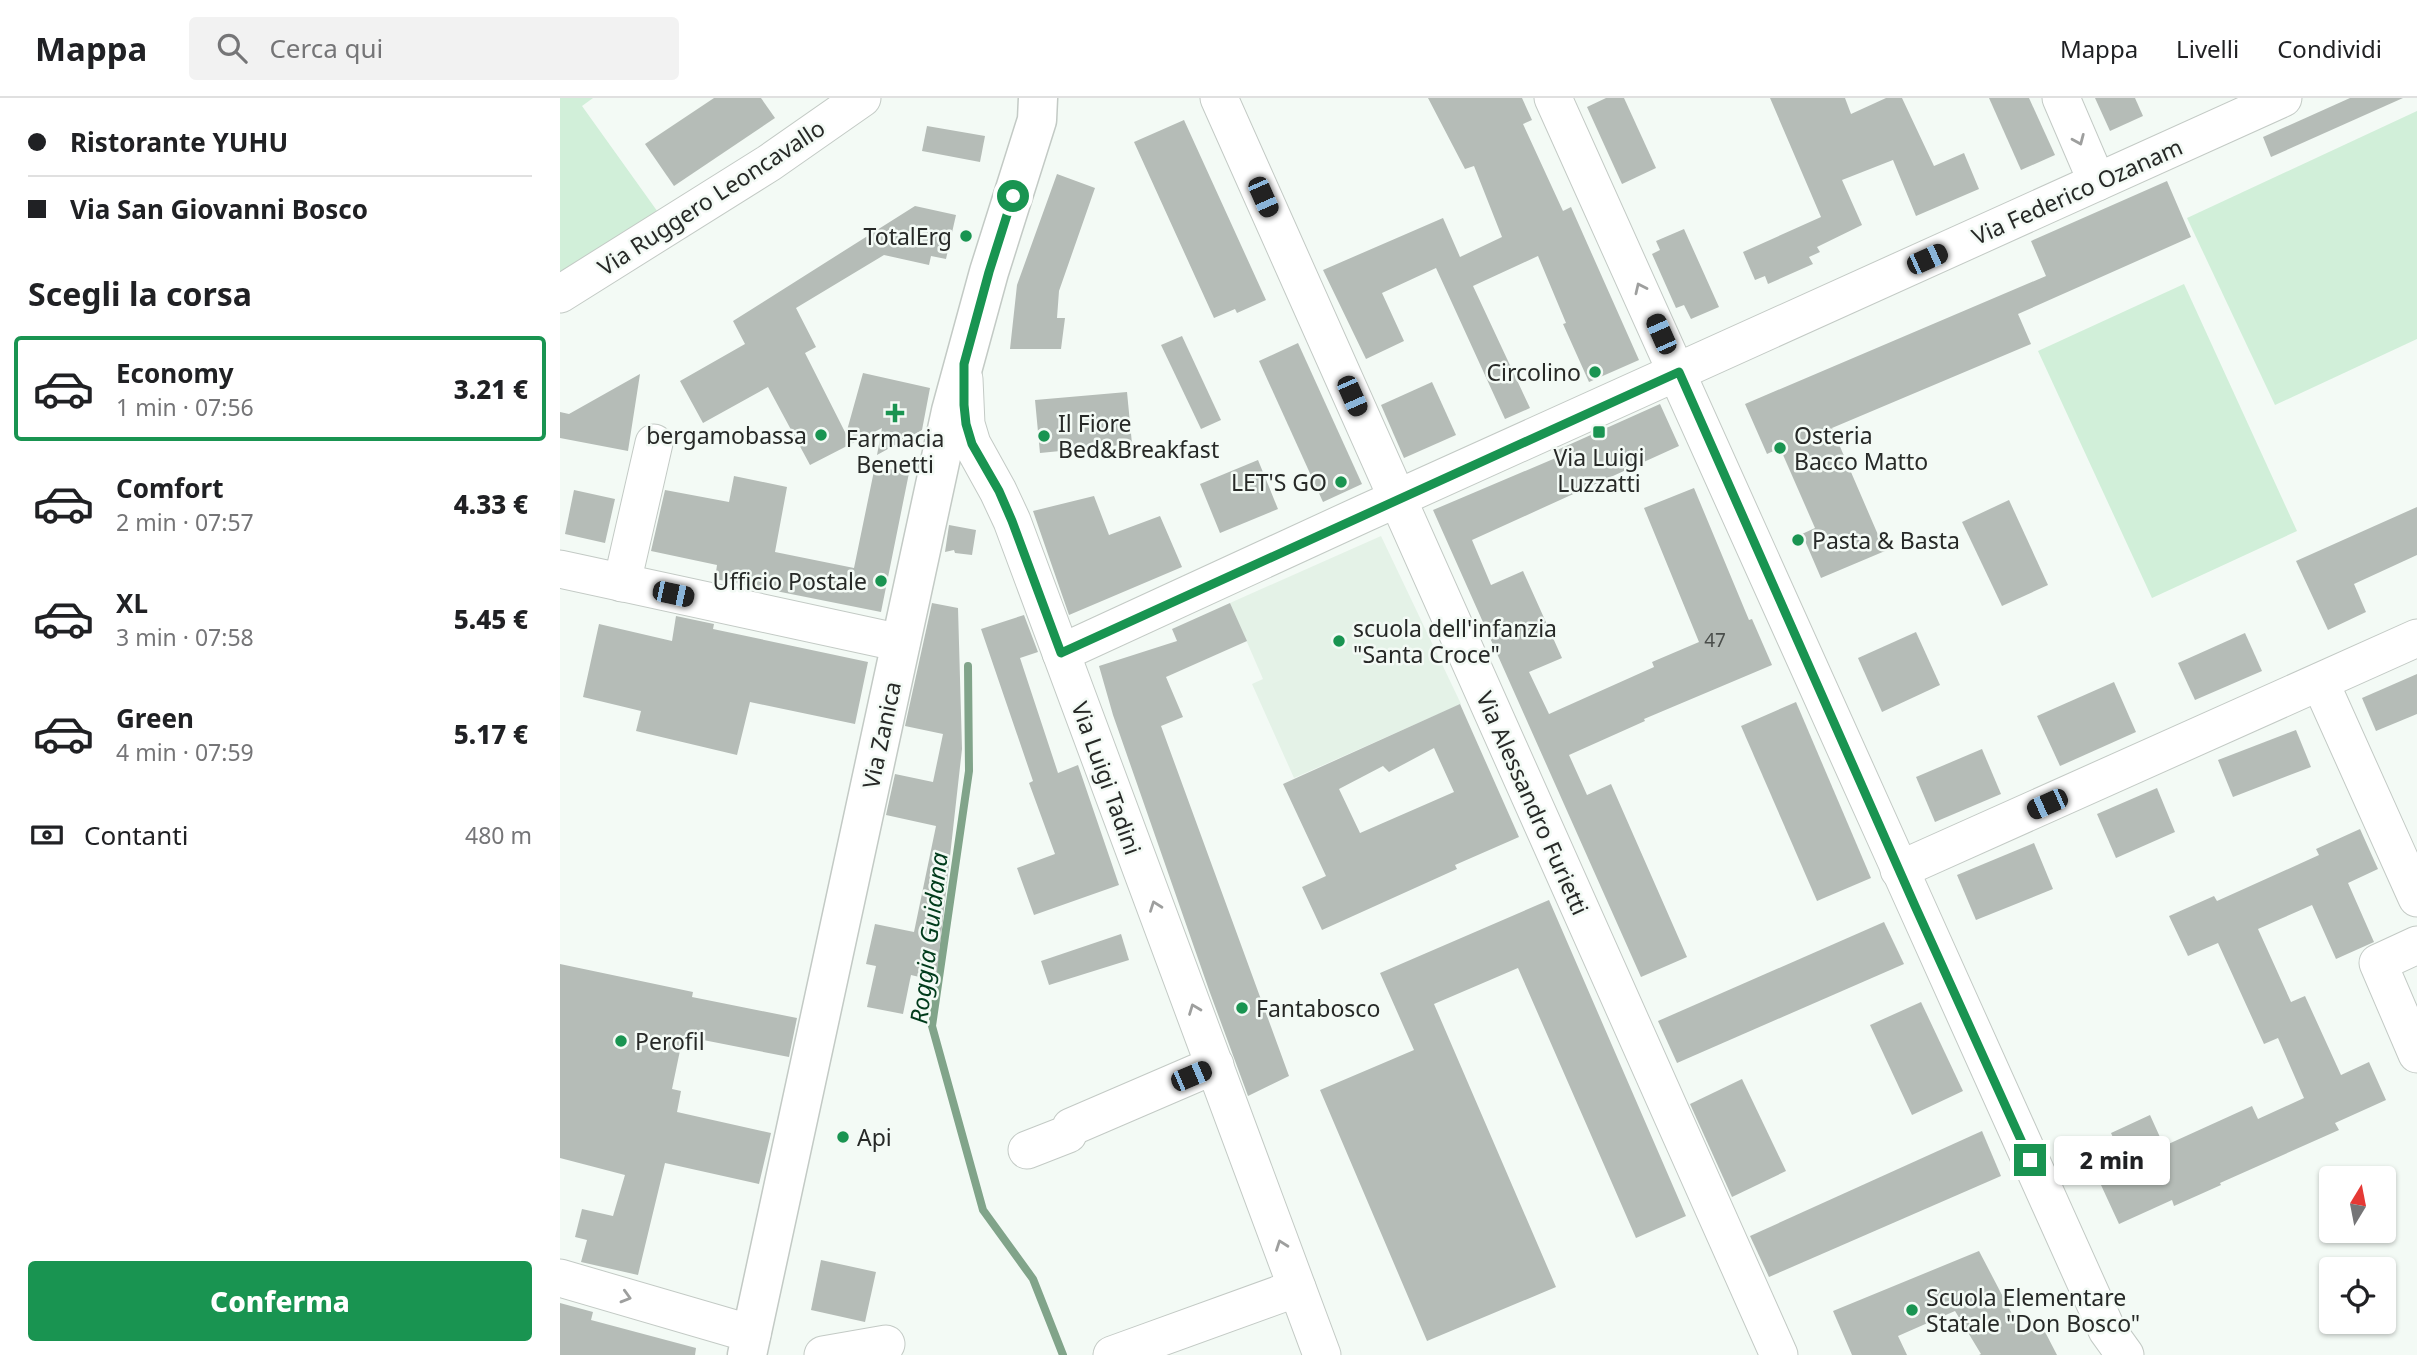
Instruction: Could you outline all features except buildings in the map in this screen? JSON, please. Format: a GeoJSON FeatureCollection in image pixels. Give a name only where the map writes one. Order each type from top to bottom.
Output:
{"type":"FeatureCollection","features":[{"type":"Feature","properties":{"kind":"main road","name":"Via Zanica"},"geometry":{"type":"LineString","coordinates":[[750,1344],[951,411],[989,272],[1043,105]]}},
{"type":"Feature","properties":{"kind":"street","name":"Via Ruggero Leoncavallo"},"geometry":{"type":"LineString","coordinates":[[560,294],[769,163],[862,98]]}},
{"type":"Feature","properties":{"kind":"street","name":"Via Alessandro Furietti"},"geometry":{"type":"LineString","coordinates":[[1219,98],[1779,1355]]}},
{"type":"Feature","properties":{"kind":"street"},"geometry":{"type":"LineString","coordinates":[[1553,98],[1679,372],[1899,870],[2107,1330],[2125,1355]]}},
{"type":"Feature","properties":{"kind":"street"},"geometry":{"type":"LineString","coordinates":[[2061,98],[2097,182]]}},
{"type":"Feature","properties":{"kind":"street","name":"Via Federico Ozanam"},"geometry":{"type":"LineString","coordinates":[[1679,372],[2283,98]]}},
{"type":"Feature","properties":{"kind":"street","name":"Via Luigi Tadini"},"geometry":{"type":"LineString","coordinates":[[964,364],[966,424],[972,444],[999,491],[1012,521],[1322,1355]]}},
{"type":"Feature","properties":{"kind":"street"},"geometry":{"type":"LineString","coordinates":[[1061,653],[1679,372]]}},
{"type":"Feature","properties":{"kind":"street"},"geometry":{"type":"LineString","coordinates":[[622,583],[654,443]]}},
{"type":"Feature","properties":{"kind":"street"},"geometry":{"type":"LineString","coordinates":[[931,503],[941,489],[964,478],[977,479],[999,491]]}},
{"type":"Feature","properties":{"kind":"street"},"geometry":{"type":"LineString","coordinates":[[560,569],[901,643]]}},
{"type":"Feature","properties":{"kind":"street"},"geometry":{"type":"LineString","coordinates":[[1899,870],[2417,638]]}},
{"type":"Feature","properties":{"kind":"street"},"geometry":{"type":"LineString","coordinates":[[2320,682],[2417,898]]}},
{"type":"Feature","properties":{"kind":"street"},"geometry":{"type":"LineString","coordinates":[[2417,945],[2378,963],[2417,1054]]}},
{"type":"Feature","properties":{"kind":"street"},"geometry":{"type":"LineString","coordinates":[[1027,1150],[1068,1134],[1071,1128],[1215,1065]]}},
{"type":"Feature","properties":{"kind":"street"},"geometry":{"type":"LineString","coordinates":[[560,1279],[750,1344]]}},
{"type":"Feature","properties":{"kind":"street"},"geometry":{"type":"LineString","coordinates":[[1112,1355],[1297,1288]]}},
{"type":"Feature","properties":{"kind":"street"},"geometry":{"type":"LineString","coordinates":[[823,1355],[886,1344]]}},
{"type":"Feature","properties":{"kind":"shaded area","name":"scuola dell'infanzia \"Santa Croce\""},"geometry":{"type":"Polygon","coordinates":[[[1381,536],[1461,704],[1294,778],[1252,684],[1263,679],[1230,603],[1381,536]]]}},
{"type":"Feature","properties":{"kind":"green space"},"geometry":{"type":"Polygon","coordinates":[[[560,98],[593,98],[582,106],[660,215],[560,274],[560,98]]]}},
{"type":"Feature","properties":{"kind":"green space"},"geometry":{"type":"Polygon","coordinates":[[[2417,111],[2417,339],[2275,405],[2187,218],[2417,111]]]}},
{"type":"Feature","properties":{"kind":"green space"},"geometry":{"type":"Polygon","coordinates":[[[2184,284],[2297,531],[2152,598],[2038,351],[2184,284]]]}},
{"type":"Feature","properties":{"kind":"waterway","name":"Roggia Guidana"},"geometry":{"type":"LineString","coordinates":[[968,666],[969,771],[932,1026],[983,1210],[1033,1279],[1063,1355]]}},
{"type":"Feature","properties":{"kind":"place","name":"TotalErg"},"geometry":{"type":"Point","coordinates":[966,236]}},
{"type":"Feature","properties":{"kind":"place","name":"Circolino"},"geometry":{"type":"Point","coordinates":[1595,372]}},
{"type":"Feature","properties":{"kind":"place","name":"Farmacia Benetti"},"geometry":{"type":"Point","coordinates":[895,413]}},
{"type":"Feature","properties":{"kind":"place","name":"Via Luigi Luzzatti"},"geometry":{"type":"Point","coordinates":[1599,432]}},
{"type":"Feature","properties":{"kind":"place","name":"bergamobassa"},"geometry":{"type":"Point","coordinates":[821,435]}},
{"type":"Feature","properties":{"kind":"place","name":"Il Fiore Bed&Breakfast"},"geometry":{"type":"Point","coordinates":[1044,436]}},
{"type":"Feature","properties":{"kind":"place","name":"Osteria Bacco Matto"},"geometry":{"type":"Point","coordinates":[1780,448]}},
{"type":"Feature","properties":{"kind":"place","name":"LET'S GO"},"geometry":{"type":"Point","coordinates":[1341,482]}},
{"type":"Feature","properties":{"kind":"place","name":"Pasta & Basta"},"geometry":{"type":"Point","coordinates":[1798,540]}},
{"type":"Feature","properties":{"kind":"place","name":"Ufficio Postale"},"geometry":{"type":"Point","coordinates":[881,581]}},
{"type":"Feature","properties":{"kind":"place","name":"scuola dell'infanzia \"Santa Croce\""},"geometry":{"type":"Point","coordinates":[1339,641]}},
{"type":"Feature","properties":{"kind":"place","name":"Fantabosco"},"geometry":{"type":"Point","coordinates":[1242,1008]}},
{"type":"Feature","properties":{"kind":"place","name":"Perofil"},"geometry":{"type":"Point","coordinates":[621,1041]}},
{"type":"Feature","properties":{"kind":"place","name":"Api"},"geometry":{"type":"Point","coordinates":[843,1137]}},
{"type":"Feature","properties":{"kind":"place","name":"Scuola Elementare Statale \"Don Bosco\""},"geometry":{"type":"Point","coordinates":[1912,1310]}},
{"type":"Feature","properties":{"kind":"route"},"geometry":{"type":"LineString","coordinates":[[1013,196],[964,364],[964,405],[972,444],[999,491],[1012,521],[1061,653],[1679,372],[2030,1160]]}}]}
